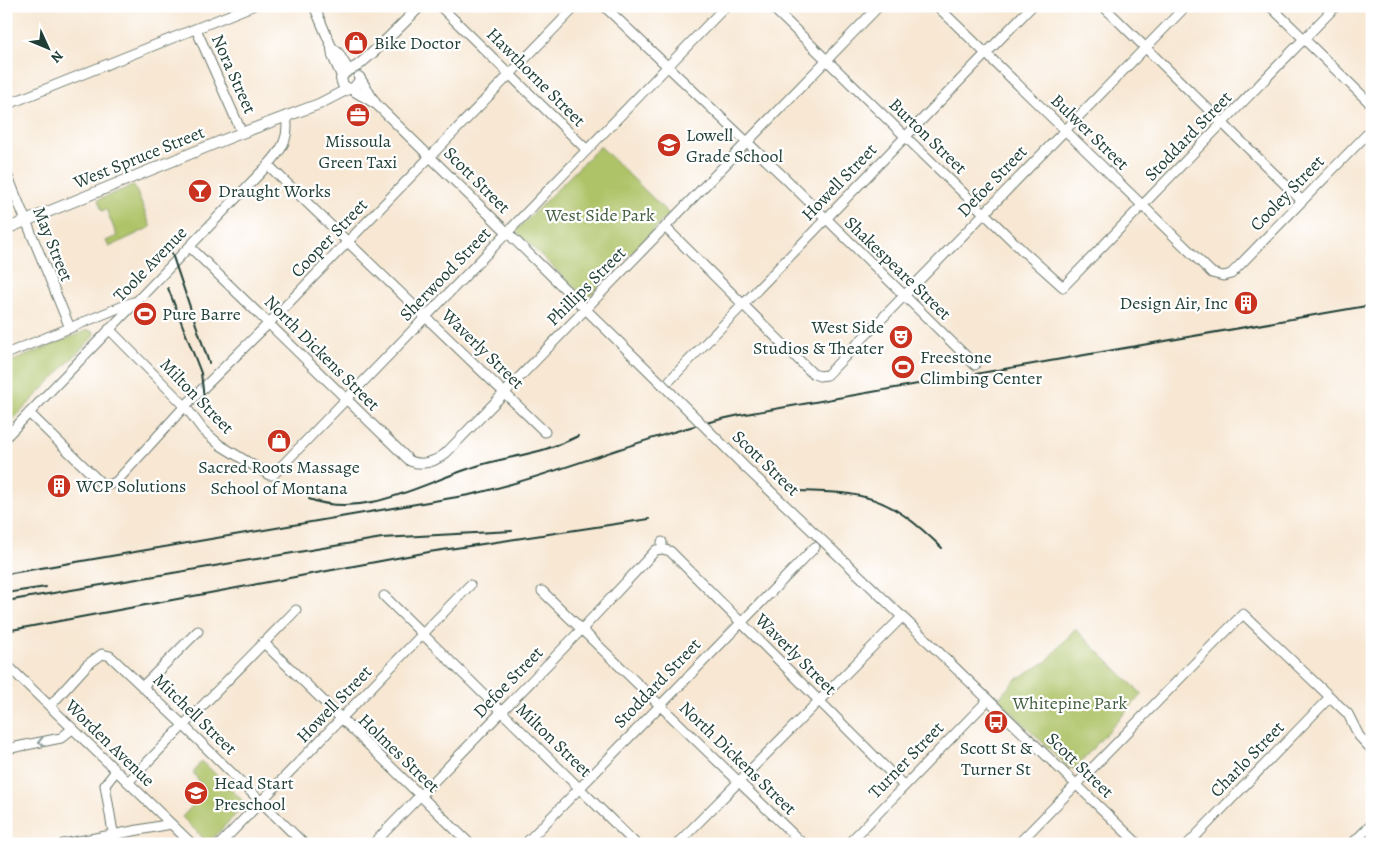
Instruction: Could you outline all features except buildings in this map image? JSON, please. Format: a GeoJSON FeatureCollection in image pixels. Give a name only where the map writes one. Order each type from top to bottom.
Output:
{"type":"FeatureCollection","features":[{"type":"Feature","properties":{"kind":"main road"},"geometry":{"type":"LineString","coordinates":[[300,110],[331,91],[345,74],[381,47],[420,6]]}},
{"type":"Feature","properties":{"kind":"main road"},"geometry":{"type":"LineString","coordinates":[[286,116],[319,104],[349,89],[360,79],[381,47]]}},
{"type":"Feature","properties":{"kind":"main road"},"geometry":{"type":"LineString","coordinates":[[332,48],[333,56],[345,74],[360,79],[375,103]]}},
{"type":"Feature","properties":{"kind":"main road"},"geometry":{"type":"LineString","coordinates":[[345,74],[342,85],[375,103]]}},
{"type":"Feature","properties":{"kind":"main road","name":"West Spruce Street"},"geometry":{"type":"LineString","coordinates":[[6,230],[286,116]]}},
{"type":"Feature","properties":{"kind":"street"},"geometry":{"type":"LineString","coordinates":[[6,105],[252,6]]}},
{"type":"Feature","properties":{"kind":"street"},"geometry":{"type":"LineString","coordinates":[[314,6],[332,48]]}},
{"type":"Feature","properties":{"kind":"street","name":"Hawthorne Street"},"geometry":{"type":"LineString","coordinates":[[440,6],[588,150]]}},
{"type":"Feature","properties":{"kind":"street","name":"Cooper Street"},"geometry":{"type":"LineString","coordinates":[[29,413],[102,484],[108,485],[116,482],[185,406],[269,323],[576,6]]}},
{"type":"Feature","properties":{"kind":"street","name":"Shakespeare Street"},"geometry":{"type":"LineString","coordinates":[[604,6],[976,365]]}},
{"type":"Feature","properties":{"kind":"street","name":"Sherwood Street"},"geometry":{"type":"LineString","coordinates":[[269,475],[273,475],[726,6]]}},
{"type":"Feature","properties":{"kind":"street","name":"Burton Street"},"geometry":{"type":"LineString","coordinates":[[771,6],[984,213],[1063,286]]}},
{"type":"Feature","properties":{"kind":"street","name":"Phillips Street"},"geometry":{"type":"LineString","coordinates":[[440,458],[666,228],[879,6]]}},
{"type":"Feature","properties":{"kind":"street","name":"Bulwer Street"},"geometry":{"type":"LineString","coordinates":[[938,6],[1212,273],[1222,276]]}},
{"type":"Feature","properties":{"kind":"street","name":"Howell Street"},"geometry":{"type":"LineString","coordinates":[[666,382],[1032,6]]}},
{"type":"Feature","properties":{"kind":"street"},"geometry":{"type":"LineString","coordinates":[[1103,6],[1302,201]]}},
{"type":"Feature","properties":{"kind":"street","name":"Defoe Street"},"geometry":{"type":"LineString","coordinates":[[743,304],[812,373],[822,376],[832,371],[1186,6]]}},
{"type":"Feature","properties":{"kind":"street"},"geometry":{"type":"LineString","coordinates":[[1270,6],[1372,105]]}},
{"type":"Feature","properties":{"kind":"street","name":"Stoddard Street"},"geometry":{"type":"LineString","coordinates":[[1063,286],[1336,6]]}},
{"type":"Feature","properties":{"kind":"street","name":"Nora Street"},"geometry":{"type":"LineString","coordinates":[[196,29],[242,133]]}},
{"type":"Feature","properties":{"kind":"street","name":"Scott Street"},"geometry":{"type":"LineString","coordinates":[[375,103],[586,309],[666,382],[744,466],[864,579],[1138,844]]}},
{"type":"Feature","properties":{"kind":"street","name":"Toole Avenue"},"geometry":{"type":"LineString","coordinates":[[6,437],[268,165],[286,140],[288,128],[286,116]]}},
{"type":"Feature","properties":{"kind":"street","name":"Cooley Street"},"geometry":{"type":"LineString","coordinates":[[1222,276],[1231,274],[1372,129]]}},
{"type":"Feature","properties":{"kind":"street","name":"Waverly Street"},"geometry":{"type":"LineString","coordinates":[[268,165],[544,432]]}},
{"type":"Feature","properties":{"kind":"street","name":"May Street"},"geometry":{"type":"LineString","coordinates":[[6,172],[70,328]]}},
{"type":"Feature","properties":{"kind":"street"},"geometry":{"type":"LineString","coordinates":[[666,228],[743,304]]}},
{"type":"Feature","properties":{"kind":"street","name":"North Dickens Street"},"geometry":{"type":"LineString","coordinates":[[190,247],[410,461],[426,463],[440,458]]}},
{"type":"Feature","properties":{"kind":"street"},"geometry":{"type":"LineString","coordinates":[[6,354],[136,301]]}},
{"type":"Feature","properties":{"kind":"street","name":"Milton Street"},"geometry":{"type":"LineString","coordinates":[[109,329],[185,406],[203,430],[220,445],[269,475]]}},
{"type":"Feature","properties":{"kind":"street","name":"Defoe Street"},"geometry":{"type":"LineString","coordinates":[[373,844],[656,550],[662,546]]}},
{"type":"Feature","properties":{"kind":"street","name":"Waverly Street"},"geometry":{"type":"LineString","coordinates":[[662,546],[741,621],[904,786]]}},
{"type":"Feature","properties":{"kind":"street","name":"Stoddard Street"},"geometry":{"type":"LineString","coordinates":[[525,844],[815,547]]}},
{"type":"Feature","properties":{"kind":"street","name":"Howell Street"},"geometry":{"type":"LineString","coordinates":[[220,844],[470,585]]}},
{"type":"Feature","properties":{"kind":"street","name":"North Dickens Street"},"geometry":{"type":"LineString","coordinates":[[542,591],[659,705],[740,780],[803,844]]}},
{"type":"Feature","properties":{"kind":"street","name":"Milton Street"},"geometry":{"type":"LineString","coordinates":[[384,596],[636,844]]}},
{"type":"Feature","properties":{"kind":"street"},"geometry":{"type":"LineString","coordinates":[[128,782],[296,610]]}},
{"type":"Feature","properties":{"kind":"street"},"geometry":{"type":"LineString","coordinates":[[1018,844],[1243,614],[1348,714],[1359,736],[1372,750]]}},
{"type":"Feature","properties":{"kind":"street"},"geometry":{"type":"LineString","coordinates":[[677,844],[902,616]]}},
{"type":"Feature","properties":{"kind":"street"},"geometry":{"type":"LineString","coordinates":[[143,686],[198,630]]}},
{"type":"Feature","properties":{"kind":"street","name":"Holmes Street"},"geometry":{"type":"LineString","coordinates":[[263,642],[470,844]]}},
{"type":"Feature","properties":{"kind":"street","name":"Mitchell Street"},"geometry":{"type":"LineString","coordinates":[[50,706],[87,665],[102,654],[110,656],[184,725],[304,844]]}},
{"type":"Feature","properties":{"kind":"street","name":"Worden Avenue"},"geometry":{"type":"LineString","coordinates":[[6,664],[72,730],[192,844]]}},
{"type":"Feature","properties":{"kind":"street","name":"Charlo Street"},"geometry":{"type":"LineString","coordinates":[[1188,844],[1330,697]]}},
{"type":"Feature","properties":{"kind":"street","name":"Turner Street"},"geometry":{"type":"LineString","coordinates":[[848,844],[988,700]]}},
{"type":"Feature","properties":{"kind":"street"},"geometry":{"type":"LineString","coordinates":[[6,749],[61,738],[72,730]]}},
{"type":"Feature","properties":{"kind":"street"},"geometry":{"type":"LineString","coordinates":[[115,840],[105,785],[116,772]]}},
{"type":"Feature","properties":{"kind":"street"},"geometry":{"type":"LineString","coordinates":[[63,844],[115,840],[171,824]]}},
{"type":"Feature","properties":{"kind":"street"},"geometry":{"type":"LineString","coordinates":[[1352,844],[1372,824]]}},
{"type":"Feature","properties":{"kind":"green space","name":"West Side Park"},"geometry":{"type":"Polygon","coordinates":[[[600,146],[669,214],[586,299],[516,231],[600,146]]]}},
{"type":"Feature","properties":{"kind":"green space"},"geometry":{"type":"Polygon","coordinates":[[[134,185],[151,227],[109,247],[106,241],[117,236],[106,209],[102,211],[98,200],[134,185]]]}},
{"type":"Feature","properties":{"kind":"green space"},"geometry":{"type":"Polygon","coordinates":[[[88,330],[94,332],[93,337],[6,427],[6,364],[88,330]]]}},
{"type":"Feature","properties":{"kind":"green space","name":"Whitepine Park"},"geometry":{"type":"Polygon","coordinates":[[[1075,629],[1142,694],[1074,769],[1068,767],[1002,703],[1000,697],[1015,680],[1047,661],[1075,629]]]}},
{"type":"Feature","properties":{"kind":"green space"},"geometry":{"type":"Polygon","coordinates":[[[202,761],[246,804],[208,843],[182,817],[195,803],[191,799],[202,787],[193,772],[202,761]]]}},
{"type":"Feature","properties":{"kind":"railway"},"geometry":{"type":"LineString","coordinates":[[170,248],[209,363]]}},
{"type":"Feature","properties":{"kind":"railway"},"geometry":{"type":"LineString","coordinates":[[168,288],[201,373],[206,415]]}},
{"type":"Feature","properties":{"kind":"railway"},"geometry":{"type":"LineString","coordinates":[[6,574],[469,495],[537,476],[671,433],[740,415],[1372,305]]}},
{"type":"Feature","properties":{"kind":"railway"},"geometry":{"type":"LineString","coordinates":[[309,499],[330,504],[351,505],[373,502],[477,466],[553,447],[578,436]]}},
{"type":"Feature","properties":{"kind":"railway"},"geometry":{"type":"LineString","coordinates":[[791,491],[857,495],[890,506],[906,516],[942,548]]}},
{"type":"Feature","properties":{"kind":"railway"},"geometry":{"type":"LineString","coordinates":[[6,631],[429,552],[649,519]]}},
{"type":"Feature","properties":{"kind":"railway"},"geometry":{"type":"LineString","coordinates":[[6,601],[382,538],[512,531]]}},
{"type":"Feature","properties":{"kind":"railway"},"geometry":{"type":"LineString","coordinates":[[6,593],[46,587]]}},
{"type":"Feature","properties":{"kind":"place","name":"Bike Doctor"},"geometry":{"type":"Point","coordinates":[356,43]}},
{"type":"Feature","properties":{"kind":"place","name":"Missoula Green Taxi"},"geometry":{"type":"Point","coordinates":[358,115]}},
{"type":"Feature","properties":{"kind":"place","name":"Lowell Grade School"},"geometry":{"type":"Point","coordinates":[669,145]}},
{"type":"Feature","properties":{"kind":"place","name":"Draught Works"},"geometry":{"type":"Point","coordinates":[200,191]}},
{"type":"Feature","properties":{"kind":"place","name":"Design Air, Inc"},"geometry":{"type":"Point","coordinates":[1246,303]}},
{"type":"Feature","properties":{"kind":"place","name":"Pure Barre"},"geometry":{"type":"Point","coordinates":[145,314]}},
{"type":"Feature","properties":{"kind":"place","name":"West Side Studios & Theater"},"geometry":{"type":"Point","coordinates":[901,337]}},
{"type":"Feature","properties":{"kind":"place","name":"Freestone Climbing Center"},"geometry":{"type":"Point","coordinates":[903,367]}},
{"type":"Feature","properties":{"kind":"place","name":"Sacred Roots Massage School of Montana"},"geometry":{"type":"Point","coordinates":[279,441]}},
{"type":"Feature","properties":{"kind":"place","name":"WCP Solutions"},"geometry":{"type":"Point","coordinates":[59,486]}},
{"type":"Feature","properties":{"kind":"place","name":"Scott St & Turner St"},"geometry":{"type":"Point","coordinates":[996,722]}},
{"type":"Feature","properties":{"kind":"place","name":"Head Start Preschool"},"geometry":{"type":"Point","coordinates":[196,793]}}]}
